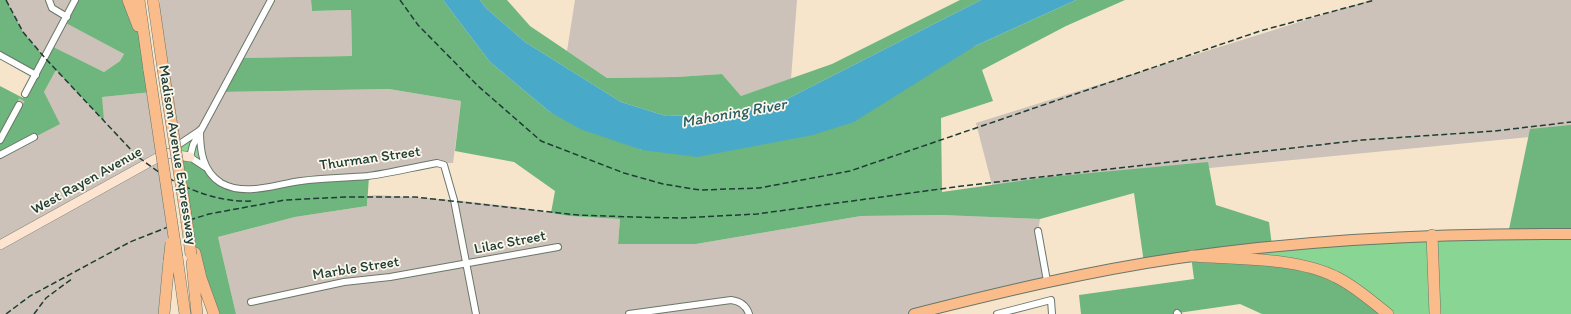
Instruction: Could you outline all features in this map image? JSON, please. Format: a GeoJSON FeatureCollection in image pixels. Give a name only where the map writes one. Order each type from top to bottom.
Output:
{"type":"FeatureCollection","features":[{"type":"Feature","properties":{"kind":"highway"},"geometry":{"type":"LineString","coordinates":[[128,0],[146,50]]}},
{"type":"Feature","properties":{"kind":"highway","name":"Madison Avenue Expressway"},"geometry":{"type":"LineString","coordinates":[[139,0],[173,225],[173,259],[185,314]]}},
{"type":"Feature","properties":{"kind":"highway","name":"Madison Avenue Expressway"},"geometry":{"type":"LineString","coordinates":[[153,0],[158,40],[193,254],[197,314]]}},
{"type":"Feature","properties":{"kind":"highway"},"geometry":{"type":"LineString","coordinates":[[158,40],[160,0]]}},
{"type":"Feature","properties":{"kind":"highway"},"geometry":{"type":"LineString","coordinates":[[1432,235],[1435,314]]}},
{"type":"Feature","properties":{"kind":"highway"},"geometry":{"type":"LineString","coordinates":[[193,254],[214,314]]}},
{"type":"Feature","properties":{"kind":"highway"},"geometry":{"type":"LineString","coordinates":[[1192,256],[1280,262],[1322,271],[1352,286],[1388,314]]}},
{"type":"Feature","properties":{"kind":"highway"},"geometry":{"type":"LineString","coordinates":[[164,314],[173,259]]}},
{"type":"Feature","properties":{"kind":"main road"},"geometry":{"type":"LineString","coordinates":[[914,314],[1047,281],[1192,256],[1313,242],[1432,235],[1571,234]]}},
{"type":"Feature","properties":{"kind":"street"},"geometry":{"type":"LineString","coordinates":[[49,0],[52,8],[67,17]]}},
{"type":"Feature","properties":{"kind":"street"},"geometry":{"type":"LineString","coordinates":[[25,94],[75,0]]}},
{"type":"Feature","properties":{"kind":"street"},"geometry":{"type":"LineString","coordinates":[[205,167],[190,157],[193,145],[271,0]]}},
{"type":"Feature","properties":{"kind":"street"},"geometry":{"type":"LineString","coordinates":[[0,55],[36,75]]}},
{"type":"Feature","properties":{"kind":"street"},"geometry":{"type":"LineString","coordinates":[[0,140],[19,105]]}},
{"type":"Feature","properties":{"kind":"street"},"geometry":{"type":"LineString","coordinates":[[166,153],[200,130]]}},
{"type":"Feature","properties":{"kind":"street"},"geometry":{"type":"LineString","coordinates":[[200,130],[200,146],[205,167]]}},
{"type":"Feature","properties":{"kind":"street"},"geometry":{"type":"LineString","coordinates":[[0,155],[34,137]]}},
{"type":"Feature","properties":{"kind":"street","name":"West Rayen Avenue"},"geometry":{"type":"LineString","coordinates":[[1,242],[166,153],[190,157]]}},
{"type":"Feature","properties":{"kind":"street","name":"Thurman Street"},"geometry":{"type":"LineString","coordinates":[[205,167],[220,182],[240,189],[302,181],[369,176],[437,163],[441,164],[446,169],[454,200],[466,264]]}},
{"type":"Feature","properties":{"kind":"street"},"geometry":{"type":"LineString","coordinates":[[1038,231],[1047,281]]}},
{"type":"Feature","properties":{"kind":"street","name":"Lilac Street"},"geometry":{"type":"LineString","coordinates":[[466,264],[558,247]]}},
{"type":"Feature","properties":{"kind":"street"},"geometry":{"type":"LineString","coordinates":[[466,264],[476,314]]}},
{"type":"Feature","properties":{"kind":"street","name":"Marble Street"},"geometry":{"type":"LineString","coordinates":[[251,302],[344,282],[390,277],[466,264]]}},
{"type":"Feature","properties":{"kind":"street"},"geometry":{"type":"LineString","coordinates":[[629,314],[731,300],[741,303],[746,308],[748,314]]}},
{"type":"Feature","properties":{"kind":"street"},"geometry":{"type":"LineString","coordinates":[[997,314],[1051,300],[1052,314]]}},
{"type":"Feature","properties":{"kind":"shaded area"},"geometry":{"type":"Polygon","coordinates":[[[6,0],[75,0],[65,22],[124,54],[120,61],[104,72],[51,47],[45,58],[23,32],[6,0]]]}},
{"type":"Feature","properties":{"kind":"shaded area"},"geometry":{"type":"Polygon","coordinates":[[[160,0],[311,0],[312,11],[351,10],[352,56],[240,58],[222,92],[389,89],[461,101],[453,163],[441,163],[256,189],[232,187],[175,146],[158,40],[160,0]]]}},
{"type":"Feature","properties":{"kind":"shaded area"},"geometry":{"type":"Polygon","coordinates":[[[575,0],[797,0],[791,79],[741,96],[722,74],[676,77],[607,78],[567,51],[575,0]]]}},
{"type":"Feature","properties":{"kind":"shaded area"},"geometry":{"type":"Polygon","coordinates":[[[1370,0],[1571,0],[1571,133],[993,189],[976,123],[1370,0]]]}},
{"type":"Feature","properties":{"kind":"shaded area"},"geometry":{"type":"Polygon","coordinates":[[[56,70],[103,120],[101,97],[152,92],[173,225],[164,314],[0,314],[0,155],[44,92],[56,70]]]}},
{"type":"Feature","properties":{"kind":"shaded area"},"geometry":{"type":"Polygon","coordinates":[[[376,195],[454,200],[516,207],[569,216],[620,219],[618,244],[696,244],[861,216],[941,215],[1040,219],[1038,231],[1047,281],[914,314],[236,314],[218,237],[295,217],[367,206],[368,196],[376,195]]]}},
{"type":"Feature","properties":{"kind":"green space"},"geometry":{"type":"Polygon","coordinates":[[[0,0],[6,0],[23,32],[45,58],[51,46],[104,72],[120,61],[124,54],[64,22],[75,0],[128,0],[146,50],[152,92],[102,97],[104,121],[56,70],[44,92],[60,124],[0,155],[0,86],[23,98],[36,75],[0,55],[0,0]]]}},
{"type":"Feature","properties":{"kind":"green space"},"geometry":{"type":"Polygon","coordinates":[[[311,0],[443,0],[490,62],[550,112],[642,150],[975,46],[1076,0],[1125,0],[1066,26],[982,70],[993,101],[941,118],[942,192],[1048,177],[1208,162],[1216,205],[1269,222],[1272,246],[1195,256],[1280,262],[1339,282],[1382,314],[1262,314],[1240,304],[1178,314],[1081,314],[1079,295],[1194,279],[1191,256],[1144,263],[1134,193],[1040,219],[941,215],[861,216],[696,244],[618,244],[620,219],[569,216],[551,213],[555,191],[514,162],[455,151],[461,101],[389,89],[221,92],[239,58],[352,56],[351,10],[312,11],[311,0]]]}},
{"type":"Feature","properties":{"kind":"green space"},"geometry":{"type":"Polygon","coordinates":[[[480,0],[507,0],[530,26],[607,78],[676,77],[722,74],[741,96],[832,64],[960,0],[981,0],[787,99],[722,114],[666,116],[621,102],[525,42],[486,8],[480,0]]]}},
{"type":"Feature","properties":{"kind":"green space"},"geometry":{"type":"Polygon","coordinates":[[[1571,125],[1571,234],[1508,234],[1530,129],[1571,125]]]}},
{"type":"Feature","properties":{"kind":"green space"},"geometry":{"type":"Polygon","coordinates":[[[200,130],[205,167],[166,153],[200,130]]]}},
{"type":"Feature","properties":{"kind":"green space"},"geometry":{"type":"Polygon","coordinates":[[[177,155],[190,157],[215,178],[240,189],[369,176],[367,206],[295,217],[218,237],[236,314],[214,314],[201,278],[177,155]]]}},
{"type":"Feature","properties":{"kind":"green space"},"geometry":{"type":"Polygon","coordinates":[[[1571,234],[1571,314],[1392,314],[1192,256],[1257,248],[1571,234]]]}},
{"type":"Feature","properties":{"kind":"water","name":"Mahoning River"},"geometry":{"type":"Polygon","coordinates":[[[443,0],[480,0],[486,8],[525,42],[621,102],[666,116],[722,114],[787,99],[981,0],[1076,0],[975,46],[854,122],[813,135],[697,157],[642,150],[580,129],[550,112],[490,62],[443,0]]]}},
{"type":"Feature","properties":{"kind":"tunnel"},"geometry":{"type":"LineString","coordinates":[[19,105],[25,94]]}},
{"type":"Feature","properties":{"kind":"railway"},"geometry":{"type":"LineString","coordinates":[[6,0],[23,32],[45,58],[134,153],[146,163],[174,181],[204,194],[236,201],[252,201]]}},
{"type":"Feature","properties":{"kind":"railway"},"geometry":{"type":"LineString","coordinates":[[400,0],[418,25],[478,86],[541,141],[624,173],[663,184],[700,190],[759,188],[850,171],[1260,31],[1375,0]]}},
{"type":"Feature","properties":{"kind":"railway"},"geometry":{"type":"LineString","coordinates":[[6,314],[30,296],[130,242],[173,225],[209,214],[285,200],[345,197],[415,197],[578,215],[680,218],[757,214],[962,186],[1362,140],[1495,131],[1571,122]]}},
{"type":"Feature","properties":{"kind":"railway"},"geometry":{"type":"LineString","coordinates":[[34,314],[46,298],[73,278]]}}]}
